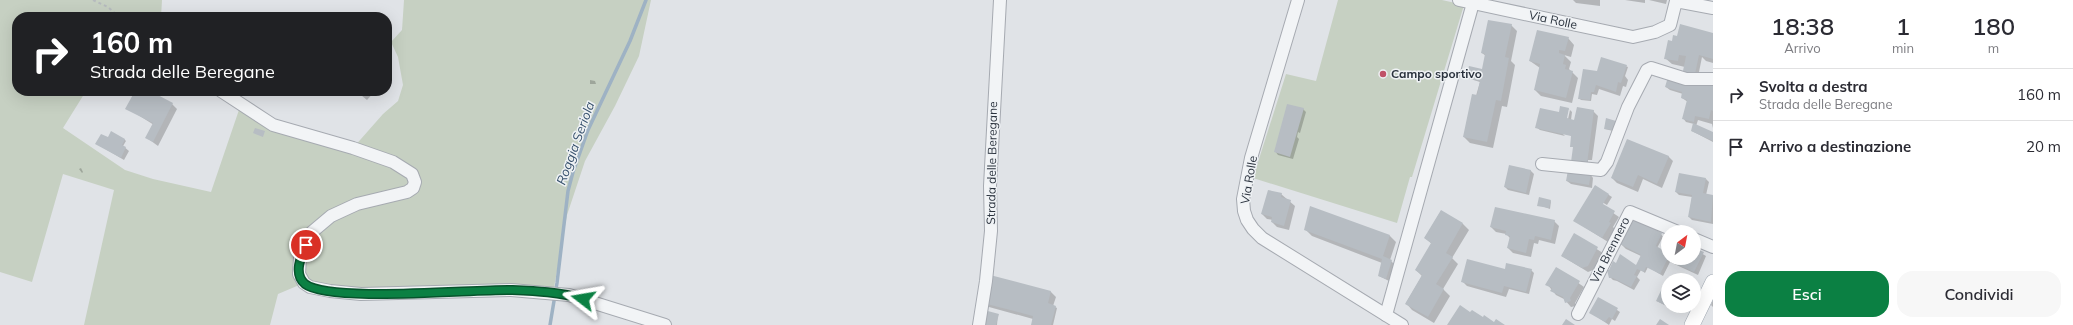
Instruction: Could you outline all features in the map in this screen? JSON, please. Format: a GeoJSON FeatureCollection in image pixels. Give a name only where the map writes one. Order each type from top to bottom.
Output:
{"type":"FeatureCollection","features":[{"type":"Feature","properties":{"kind":"main road"},"geometry":{"type":"LineString","coordinates":[[1692,325],[1713,282]]}},
{"type":"Feature","properties":{"kind":"street","name":"Strada delle Beregane"},"geometry":{"type":"LineString","coordinates":[[979,325],[986,281],[990,231],[990,178],[1000,0]]}},
{"type":"Feature","properties":{"kind":"street","name":"Via Rolle"},"geometry":{"type":"LineString","coordinates":[[1298,0],[1251,158],[1243,199],[1244,210],[1253,229],[1262,238],[1402,325]]}},
{"type":"Feature","properties":{"kind":"street","name":"Via Rolle"},"geometry":{"type":"LineString","coordinates":[[1458,0],[1473,3],[1514,6],[1633,37],[1655,32],[1670,25],[1676,1],[1713,8]]}},
{"type":"Feature","properties":{"kind":"street"},"geometry":{"type":"LineString","coordinates":[[1386,315],[1473,3]]}},
{"type":"Feature","properties":{"kind":"street"},"geometry":{"type":"LineString","coordinates":[[1542,164],[1601,170],[1607,162],[1628,107],[1647,70],[1651,68],[1686,79],[1713,79]]}},
{"type":"Feature","properties":{"kind":"street"},"geometry":{"type":"LineString","coordinates":[[229,96],[273,125],[353,148],[393,162],[412,174],[415,182],[413,188],[407,192],[357,204],[331,216],[312,232],[300,258],[299,274],[304,283],[310,287],[360,294],[510,290],[569,295],[665,325]]}},
{"type":"Feature","properties":{"kind":"street","name":"Via Brennero"},"geometry":{"type":"LineString","coordinates":[[1578,314],[1630,212],[1661,225]]}},
{"type":"Feature","properties":{"kind":"street"},"geometry":{"type":"LineString","coordinates":[[1701,242],[1713,247]]}},
{"type":"Feature","properties":{"kind":"path"},"geometry":{"type":"LineString","coordinates":[[93,0],[108,7],[114,12]]}},
{"type":"Feature","properties":{"kind":"green space"},"geometry":{"type":"Polygon","coordinates":[[[0,0],[162,0],[161,12],[12,12],[12,96],[83,96],[63,128],[125,170],[153,179],[211,192],[241,104],[273,125],[353,148],[383,114],[398,101],[403,85],[398,57],[392,41],[402,30],[404,0],[651,0],[639,56],[615,106],[585,161],[567,215],[553,293],[361,294],[304,283],[278,294],[270,325],[84,325],[114,190],[63,174],[32,282],[0,272],[0,0]]]}},
{"type":"Feature","properties":{"kind":"green space","name":"Campo sportivo"},"geometry":{"type":"Polygon","coordinates":[[[1338,0],[1442,0],[1464,5],[1397,223],[1253,178],[1286,74],[1316,81],[1338,0]]]}},
{"type":"Feature","properties":{"kind":"building"},"geometry":{"type":"Polygon","coordinates":[[[1488,20],[1512,24],[1505,57],[1509,58],[1501,101],[1496,100],[1487,142],[1463,137],[1472,94],[1477,95],[1480,81],[1466,78],[1469,66],[1482,69],[1485,54],[1481,53],[1488,20]]]}},
{"type":"Feature","properties":{"kind":"building"},"geometry":{"type":"Polygon","coordinates":[[[1680,24],[1713,33],[1713,59],[1699,55],[1695,74],[1683,71],[1686,56],[1679,55],[1678,61],[1664,59],[1668,40],[1672,41],[1673,35],[1677,36],[1680,24]]]}},
{"type":"Feature","properties":{"kind":"building"},"geometry":{"type":"Polygon","coordinates":[[[1537,30],[1569,37],[1565,51],[1559,50],[1559,53],[1565,55],[1563,64],[1566,65],[1565,69],[1573,71],[1566,98],[1534,90],[1540,64],[1529,61],[1537,30]]]}},
{"type":"Feature","properties":{"kind":"building"},"geometry":{"type":"Polygon","coordinates":[[[1601,57],[1627,65],[1621,83],[1618,82],[1616,92],[1596,85],[1594,92],[1591,92],[1590,100],[1578,99],[1583,69],[1597,71],[1601,57]]]}},
{"type":"Feature","properties":{"kind":"building"},"geometry":{"type":"Polygon","coordinates":[[[1668,77],[1713,84],[1713,111],[1711,110],[1709,119],[1695,116],[1694,122],[1682,119],[1687,100],[1681,98],[1682,92],[1665,87],[1668,77]]]}},
{"type":"Feature","properties":{"kind":"building"},"geometry":{"type":"Polygon","coordinates":[[[132,96],[160,96],[173,103],[153,142],[145,138],[153,123],[125,109],[132,96]]]}},
{"type":"Feature","properties":{"kind":"building"},"geometry":{"type":"Polygon","coordinates":[[[1287,104],[1304,108],[1290,157],[1274,152],[1287,104]]]}},
{"type":"Feature","properties":{"kind":"building"},"geometry":{"type":"Polygon","coordinates":[[[1560,106],[1569,108],[1567,118],[1574,120],[1577,107],[1594,110],[1587,164],[1571,162],[1573,147],[1570,147],[1571,136],[1535,128],[1540,108],[1559,112],[1560,106]]]}},
{"type":"Feature","properties":{"kind":"building"},"geometry":{"type":"Polygon","coordinates":[[[1606,118],[1616,121],[1612,130],[1604,129],[1606,118]]]}},
{"type":"Feature","properties":{"kind":"building"},"geometry":{"type":"Polygon","coordinates":[[[1693,123],[1713,132],[1713,141],[1691,131],[1693,123]]]}},
{"type":"Feature","properties":{"kind":"building"},"geometry":{"type":"Polygon","coordinates":[[[255,128],[265,131],[263,137],[253,133],[255,128]]]}},
{"type":"Feature","properties":{"kind":"building"},"geometry":{"type":"Polygon","coordinates":[[[111,131],[125,139],[122,145],[126,147],[121,158],[95,144],[101,134],[108,137],[111,131]]]}},
{"type":"Feature","properties":{"kind":"building"},"geometry":{"type":"Polygon","coordinates":[[[1627,139],[1669,156],[1657,184],[1638,175],[1633,187],[1611,178],[1627,139]]]}},
{"type":"Feature","properties":{"kind":"building"},"geometry":{"type":"Polygon","coordinates":[[[1509,165],[1531,170],[1526,193],[1504,187],[1509,165]]]}},
{"type":"Feature","properties":{"kind":"building"},"geometry":{"type":"Polygon","coordinates":[[[1568,170],[1591,173],[1589,185],[1566,181],[1568,170]]]}},
{"type":"Feature","properties":{"kind":"building"},"geometry":{"type":"Polygon","coordinates":[[[1679,173],[1706,178],[1703,193],[1713,195],[1711,222],[1688,217],[1692,195],[1675,192],[1679,173]]]}},
{"type":"Feature","properties":{"kind":"building"},"geometry":{"type":"Polygon","coordinates":[[[1595,185],[1609,194],[1603,204],[1615,211],[1609,222],[1611,223],[1602,238],[1573,221],[1595,185]]]}},
{"type":"Feature","properties":{"kind":"building"},"geometry":{"type":"Polygon","coordinates":[[[1268,190],[1282,193],[1281,197],[1291,200],[1284,226],[1271,222],[1272,217],[1261,214],[1268,190]]]}},
{"type":"Feature","properties":{"kind":"building"},"geometry":{"type":"Polygon","coordinates":[[[1539,197],[1551,200],[1549,208],[1537,206],[1539,197]]]}},
{"type":"Feature","properties":{"kind":"building"},"geometry":{"type":"Polygon","coordinates":[[[1310,206],[1390,235],[1383,256],[1392,260],[1386,279],[1378,276],[1382,259],[1304,230],[1310,206]]]}},
{"type":"Feature","properties":{"kind":"building"},"geometry":{"type":"Polygon","coordinates":[[[1495,207],[1555,220],[1551,240],[1535,236],[1534,240],[1529,239],[1526,253],[1507,248],[1510,236],[1505,235],[1506,231],[1490,227],[1495,207]]]}},
{"type":"Feature","properties":{"kind":"building"},"geometry":{"type":"Polygon","coordinates":[[[1441,210],[1463,223],[1446,253],[1453,257],[1436,284],[1444,289],[1428,317],[1405,304],[1422,275],[1415,270],[1431,243],[1424,238],[1441,210]]]}},
{"type":"Feature","properties":{"kind":"building"},"geometry":{"type":"Polygon","coordinates":[[[1633,218],[1661,232],[1656,246],[1661,249],[1661,265],[1664,265],[1660,274],[1646,267],[1644,272],[1637,269],[1634,275],[1637,276],[1631,287],[1613,278],[1609,278],[1607,270],[1609,270],[1613,261],[1616,263],[1620,254],[1636,265],[1641,255],[1620,244],[1633,218]]]}},
{"type":"Feature","properties":{"kind":"building"},"geometry":{"type":"Polygon","coordinates":[[[1574,233],[1598,247],[1588,266],[1582,268],[1561,256],[1574,233]]]}},
{"type":"Feature","properties":{"kind":"building"},"geometry":{"type":"Polygon","coordinates":[[[1701,251],[1704,252],[1701,258],[1701,251]]]}},
{"type":"Feature","properties":{"kind":"building"},"geometry":{"type":"Polygon","coordinates":[[[1467,259],[1505,269],[1506,263],[1532,269],[1526,292],[1504,286],[1502,293],[1461,282],[1467,259]]]}},
{"type":"Feature","properties":{"kind":"building"},"geometry":{"type":"Polygon","coordinates":[[[1678,265],[1698,265],[1694,272],[1678,265]]]}},
{"type":"Feature","properties":{"kind":"building"},"geometry":{"type":"Polygon","coordinates":[[[1556,267],[1580,281],[1570,298],[1571,301],[1565,303],[1563,297],[1550,291],[1552,288],[1545,285],[1556,267]]]}},
{"type":"Feature","properties":{"kind":"building"},"geometry":{"type":"Polygon","coordinates":[[[990,275],[1051,291],[1048,303],[1056,306],[1051,325],[1031,325],[1033,316],[983,303],[990,275]]]}},
{"type":"Feature","properties":{"kind":"building"},"geometry":{"type":"Polygon","coordinates":[[[1661,290],[1661,303],[1656,301],[1661,290]]]}},
{"type":"Feature","properties":{"kind":"building"},"geometry":{"type":"Polygon","coordinates":[[[1598,297],[1618,308],[1612,319],[1609,317],[1605,322],[1589,313],[1598,297]]]}},
{"type":"Feature","properties":{"kind":"building"},"geometry":{"type":"Polygon","coordinates":[[[1460,305],[1470,312],[1472,310],[1483,317],[1484,315],[1494,322],[1496,319],[1505,325],[1447,325],[1460,305]]]}},
{"type":"Feature","properties":{"kind":"building"},"geometry":{"type":"Polygon","coordinates":[[[984,310],[999,314],[996,325],[981,325],[984,310]]]}},
{"type":"Feature","properties":{"kind":"building"},"geometry":{"type":"Polygon","coordinates":[[[1566,319],[1575,325],[1562,325],[1566,319]]]}},
{"type":"Feature","properties":{"kind":"building"},"geometry":{"type":"Polygon","coordinates":[[[1660,319],[1669,325],[1656,325],[1660,319]]]}},
{"type":"Feature","properties":{"kind":"waterway","name":"Roggia Seriola"},"geometry":{"type":"LineString","coordinates":[[550,325],[557,283],[568,191],[573,172],[588,130],[630,41],[646,0]]}},
{"type":"Feature","properties":{"kind":"place","name":"Campo sportivo"},"geometry":{"type":"Point","coordinates":[1383,74]}},
{"type":"Feature","properties":{"kind":"route"},"geometry":{"type":"LineString","coordinates":[[306,245],[300,258],[299,274],[304,283],[310,287],[330,291],[360,294],[510,290],[569,295],[583,299]]}}]}
